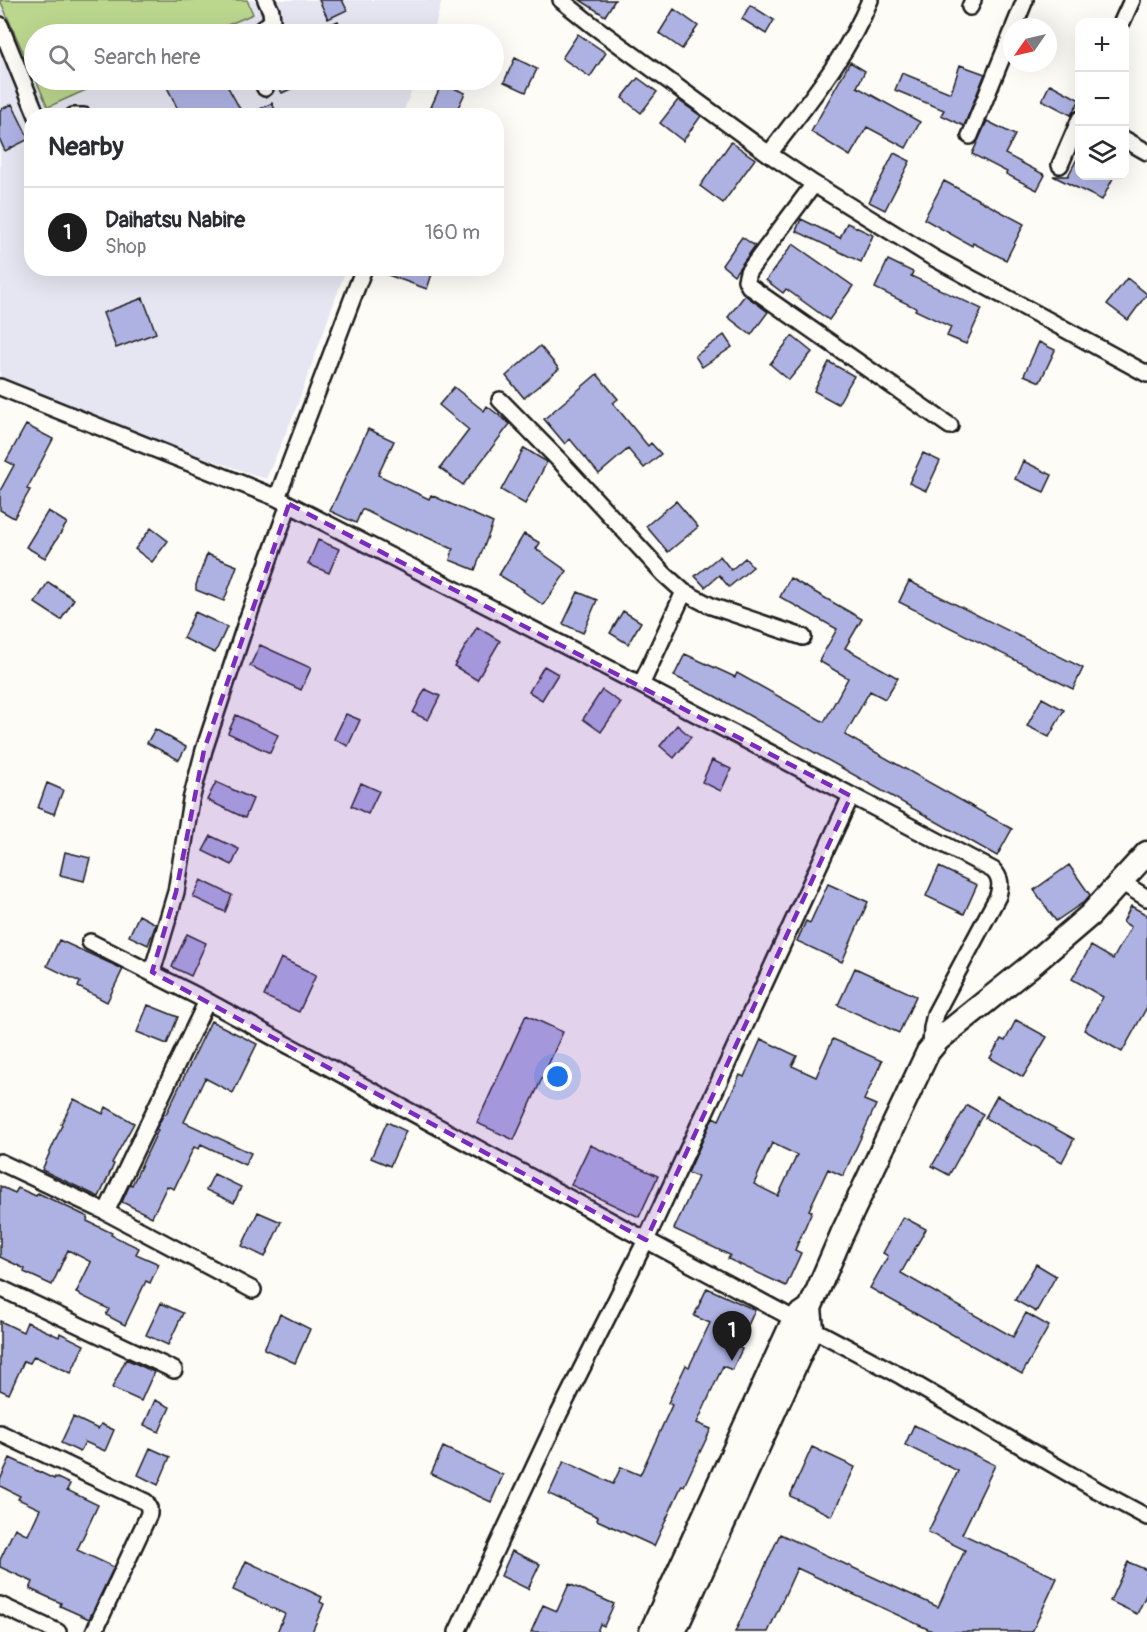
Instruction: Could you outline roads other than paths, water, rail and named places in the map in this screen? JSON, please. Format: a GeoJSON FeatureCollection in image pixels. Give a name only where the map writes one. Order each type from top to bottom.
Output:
{"type":"FeatureCollection","features":[{"type":"Feature","properties":{"kind":"main road"},"geometry":{"type":"LineString","coordinates":[[674,1632],[805,1318],[923,1060],[931,1047],[946,1033],[1090,915],[1147,853]]}},
{"type":"Feature","properties":{"kind":"main road"},"geometry":{"type":"LineString","coordinates":[[651,1632],[805,1318]]}},
{"type":"Feature","properties":{"kind":"street"},"geometry":{"type":"LineString","coordinates":[[266,0],[272,21],[268,24]]}},
{"type":"Feature","properties":{"kind":"street"},"geometry":{"type":"LineString","coordinates":[[561,0],[814,184],[963,274],[1147,374]]}},
{"type":"Feature","properties":{"kind":"street"},"geometry":{"type":"LineString","coordinates":[[770,154],[842,55],[870,0]]}},
{"type":"Feature","properties":{"kind":"street"},"geometry":{"type":"LineString","coordinates":[[1018,18],[1025,0]]}},
{"type":"Feature","properties":{"kind":"street"},"geometry":{"type":"LineString","coordinates":[[1124,18],[1132,0]]}},
{"type":"Feature","properties":{"kind":"street"},"geometry":{"type":"LineString","coordinates":[[0,25],[24,84]]}},
{"type":"Feature","properties":{"kind":"street"},"geometry":{"type":"LineString","coordinates":[[970,136],[1003,55]]}},
{"type":"Feature","properties":{"kind":"street"},"geometry":{"type":"LineString","coordinates":[[26,90],[34,108]]}},
{"type":"Feature","properties":{"kind":"street"},"geometry":{"type":"LineString","coordinates":[[1060,165],[1077,126]]}},
{"type":"Feature","properties":{"kind":"street"},"geometry":{"type":"LineString","coordinates":[[1129,141],[1147,152]]}},
{"type":"Feature","properties":{"kind":"street"},"geometry":{"type":"LineString","coordinates":[[814,184],[748,272],[747,283],[814,333],[950,426]]}},
{"type":"Feature","properties":{"kind":"street"},"geometry":{"type":"LineString","coordinates":[[152,972],[176,892],[191,800],[204,750],[283,501],[361,276]]}},
{"type":"Feature","properties":{"kind":"street"},"geometry":{"type":"LineString","coordinates":[[0,387],[283,501],[641,685],[993,870],[1000,878],[998,896],[935,1014],[931,1047]]}},
{"type":"Feature","properties":{"kind":"street"},"geometry":{"type":"LineString","coordinates":[[500,400],[560,461],[664,574],[684,592],[711,606],[803,637]]}},
{"type":"Feature","properties":{"kind":"street"},"geometry":{"type":"LineString","coordinates":[[641,685],[684,592]]}},
{"type":"Feature","properties":{"kind":"street"},"geometry":{"type":"LineString","coordinates":[[458,1632],[559,1414],[646,1240],[851,796]]}},
{"type":"Feature","properties":{"kind":"street"},"geometry":{"type":"LineString","coordinates":[[1120,882],[1147,898]]}},
{"type":"Feature","properties":{"kind":"street"},"geometry":{"type":"LineString","coordinates":[[90,942],[207,1001],[646,1240],[805,1318],[901,1376],[1147,1517]]}},
{"type":"Feature","properties":{"kind":"street"},"geometry":{"type":"LineString","coordinates":[[106,1212],[207,1001]]}},
{"type":"Feature","properties":{"kind":"street"},"geometry":{"type":"LineString","coordinates":[[0,1162],[106,1212],[253,1290]]}},
{"type":"Feature","properties":{"kind":"street"},"geometry":{"type":"LineString","coordinates":[[0,1288],[174,1370]]}},
{"type":"Feature","properties":{"kind":"street"},"geometry":{"type":"LineString","coordinates":[[0,1433],[146,1502],[149,1506],[149,1514],[94,1632]]}},
{"type":"Feature","properties":{"kind":"street"},"geometry":{"type":"LineString","coordinates":[[0,1605],[58,1632]]}},
{"type":"Feature","properties":{"kind":"place","name":"Daihatsu Nabire"},"geometry":{"type":"Point","coordinates":[732,1361]}}]}
